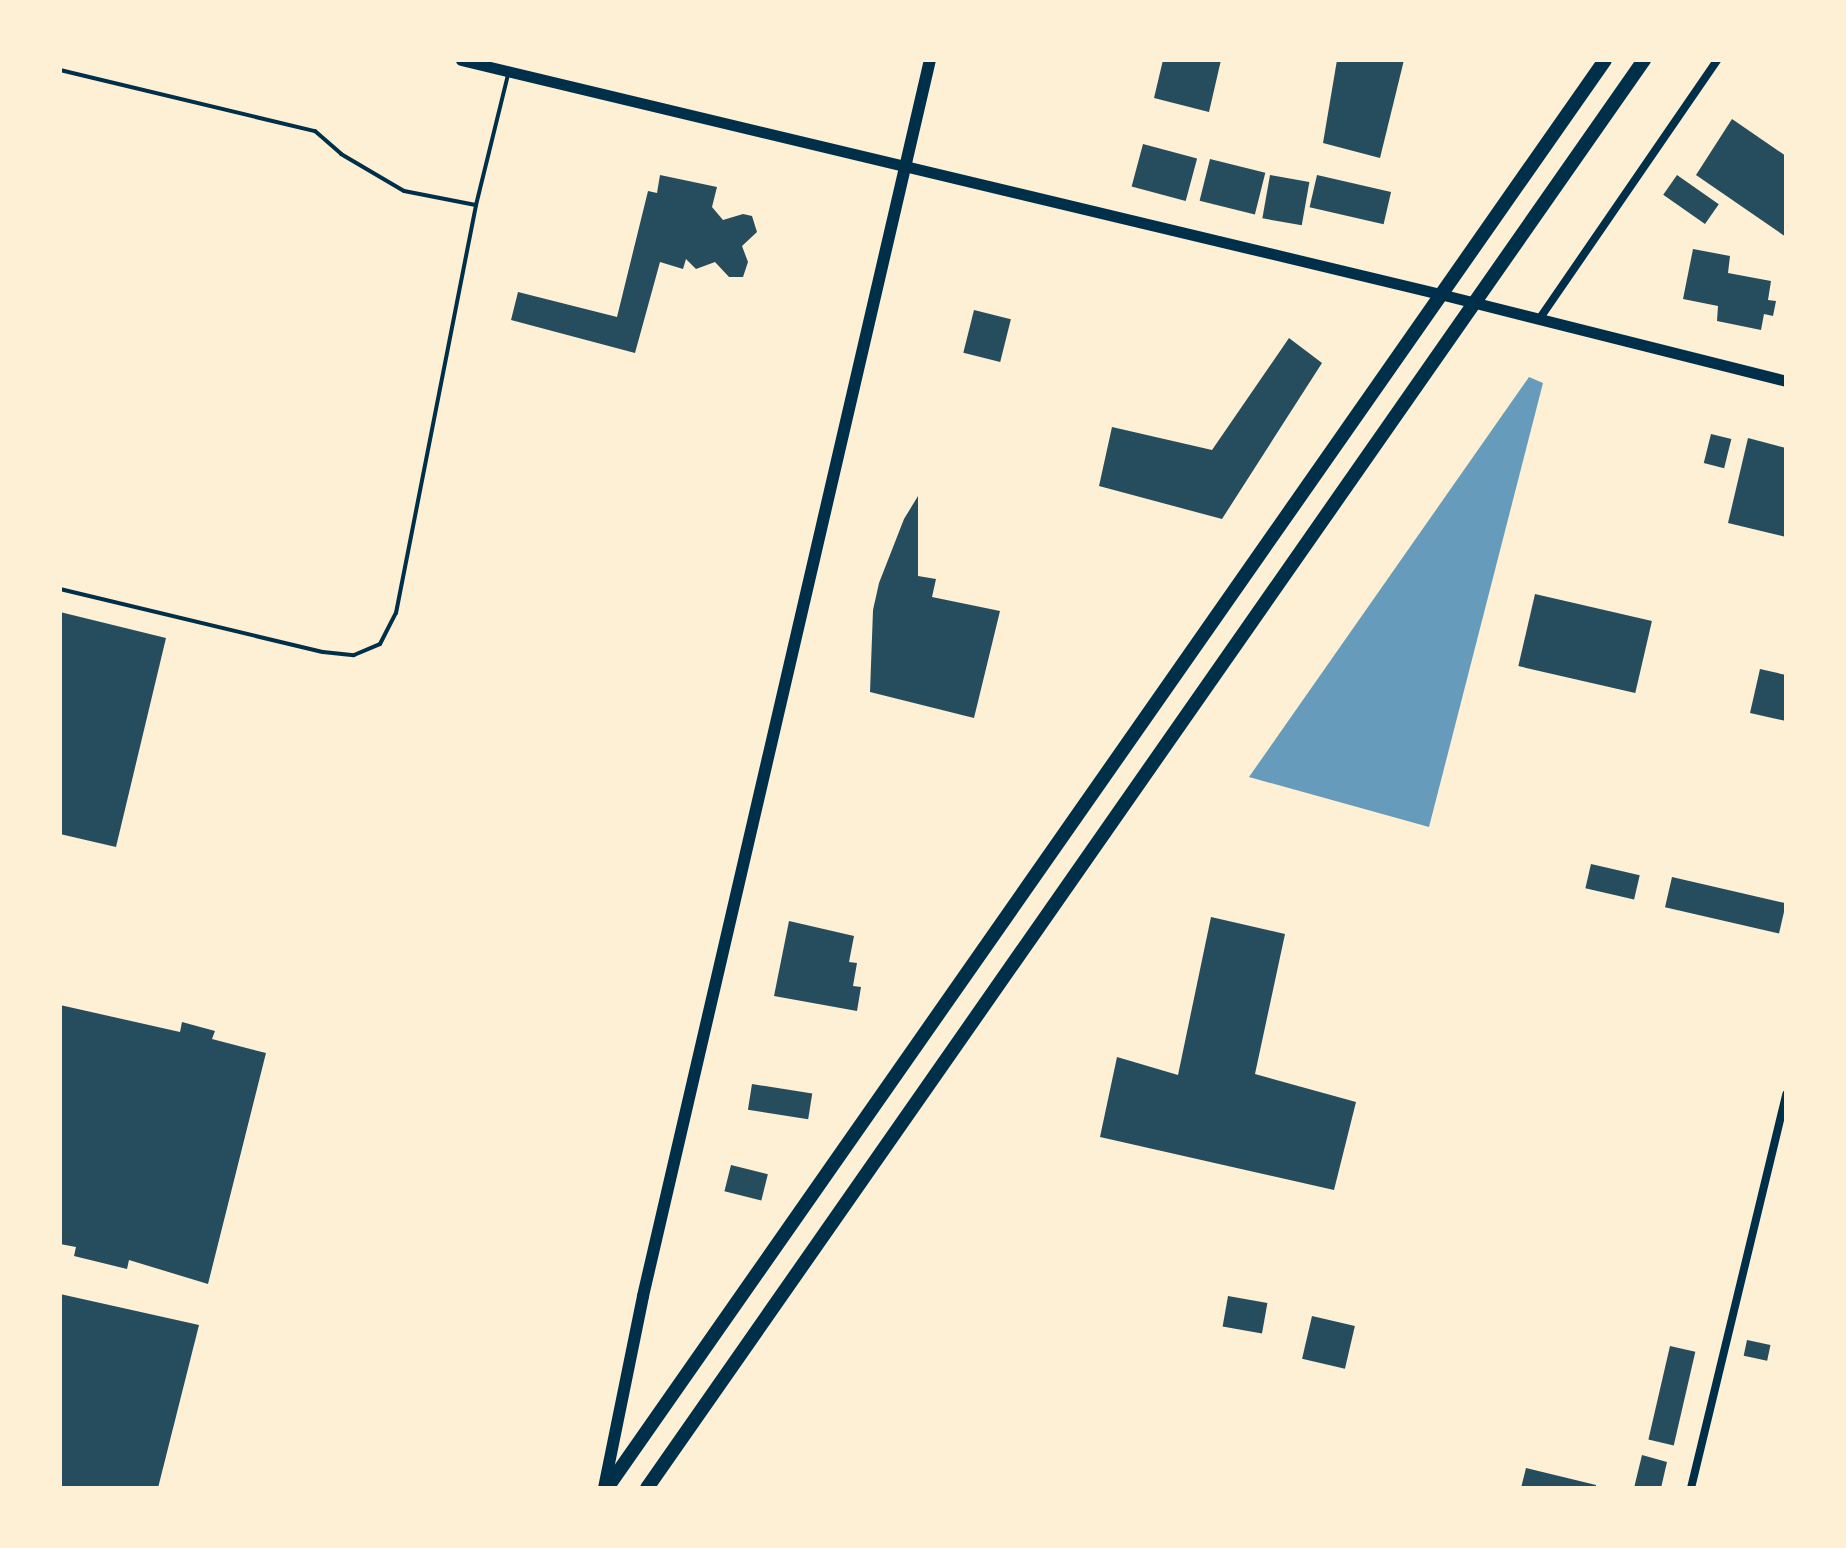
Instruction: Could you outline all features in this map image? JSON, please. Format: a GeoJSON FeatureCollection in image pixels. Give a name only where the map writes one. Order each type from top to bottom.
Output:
{"type":"FeatureCollection","features":[{"type":"Feature","properties":{"kind":"highway"},"geometry":{"type":"LineString","coordinates":[[606,1488],[1605,60]]}},
{"type":"Feature","properties":{"kind":"highway"},"geometry":{"type":"LineString","coordinates":[[647,1488],[1644,60]]}},
{"type":"Feature","properties":{"kind":"main road"},"geometry":{"type":"LineString","coordinates":[[606,1488],[643,1296],[930,60]]}},
{"type":"Feature","properties":{"kind":"street"},"geometry":{"type":"LineString","coordinates":[[461,60],[1540,318],[1786,381]]}},
{"type":"Feature","properties":{"kind":"street"},"geometry":{"type":"LineString","coordinates":[[1540,318],[1717,60]]}},
{"type":"Feature","properties":{"kind":"street"},"geometry":{"type":"LineString","coordinates":[[1691,1488],[1786,1094]]}},
{"type":"Feature","properties":{"kind":"lane"},"geometry":{"type":"LineString","coordinates":[[60,70],[315,131],[341,154],[404,191],[476,205]]}},
{"type":"Feature","properties":{"kind":"lane"},"geometry":{"type":"LineString","coordinates":[[60,589],[323,652],[354,655],[380,644],[396,613],[476,205],[508,71]]}},
{"type":"Feature","properties":{"kind":"water"},"geometry":{"type":"Polygon","coordinates":[[[1529,377],[1543,383],[1429,827],[1249,777],[1529,377]]]}},
{"type":"Feature","properties":{"kind":"building"},"geometry":{"type":"Polygon","coordinates":[[[1163,60],[1221,60],[1209,112],[1154,98],[1163,60]]]}},
{"type":"Feature","properties":{"kind":"building"},"geometry":{"type":"Polygon","coordinates":[[[1337,60],[1404,60],[1380,158],[1323,143],[1337,60]]]}},
{"type":"Feature","properties":{"kind":"building"},"geometry":{"type":"Polygon","coordinates":[[[1732,119],[1786,156],[1786,237],[1696,175],[1732,119]]]}},
{"type":"Feature","properties":{"kind":"building"},"geometry":{"type":"Polygon","coordinates":[[[1143,144],[1197,158],[1186,201],[1132,187],[1143,144]]]}},
{"type":"Feature","properties":{"kind":"building"},"geometry":{"type":"Polygon","coordinates":[[[1210,159],[1265,173],[1255,215],[1200,201],[1210,159]]]}},
{"type":"Feature","properties":{"kind":"building"},"geometry":{"type":"Polygon","coordinates":[[[660,175],[717,187],[712,207],[723,220],[743,214],[752,216],[757,232],[742,246],[748,262],[743,277],[729,277],[715,262],[696,269],[686,259],[683,269],[660,262],[635,353],[511,320],[518,292],[617,317],[648,191],[657,193],[660,175]]]}},
{"type":"Feature","properties":{"kind":"building"},"geometry":{"type":"Polygon","coordinates":[[[1270,175],[1309,182],[1302,225],[1262,218],[1270,175]]]}},
{"type":"Feature","properties":{"kind":"building"},"geometry":{"type":"Polygon","coordinates":[[[1317,175],[1391,192],[1384,224],[1310,207],[1317,175]]]}},
{"type":"Feature","properties":{"kind":"building"},"geometry":{"type":"Polygon","coordinates":[[[1677,175],[1719,204],[1705,224],[1663,195],[1677,175]]]}},
{"type":"Feature","properties":{"kind":"building"},"geometry":{"type":"Polygon","coordinates":[[[1693,249],[1730,256],[1728,273],[1771,281],[1768,300],[1776,301],[1773,316],[1764,314],[1761,330],[1717,321],[1718,306],[1683,299],[1693,249]]]}},
{"type":"Feature","properties":{"kind":"building"},"geometry":{"type":"Polygon","coordinates":[[[974,310],[1011,319],[1000,362],[963,353],[974,310]]]}},
{"type":"Feature","properties":{"kind":"building"},"geometry":{"type":"Polygon","coordinates":[[[1289,338],[1322,363],[1222,519],[1099,486],[1112,427],[1212,450],[1289,338]]]}},
{"type":"Feature","properties":{"kind":"building"},"geometry":{"type":"Polygon","coordinates":[[[1711,434],[1731,439],[1724,468],[1704,463],[1711,434]]]}},
{"type":"Feature","properties":{"kind":"building"},"geometry":{"type":"Polygon","coordinates":[[[1748,438],[1786,448],[1786,537],[1728,523],[1748,438]]]}},
{"type":"Feature","properties":{"kind":"building"},"geometry":{"type":"Polygon","coordinates":[[[918,496],[918,576],[936,579],[932,597],[1000,611],[974,718],[870,692],[873,610],[879,583],[904,519],[918,496]]]}},
{"type":"Feature","properties":{"kind":"building"},"geometry":{"type":"Polygon","coordinates":[[[1535,594],[1652,621],[1635,693],[1518,666],[1535,594]]]}},
{"type":"Feature","properties":{"kind":"building"},"geometry":{"type":"Polygon","coordinates":[[[60,612],[166,638],[116,847],[60,834],[60,612]]]}},
{"type":"Feature","properties":{"kind":"building"},"geometry":{"type":"Polygon","coordinates":[[[1760,669],[1786,675],[1786,721],[1750,713],[1760,669]]]}},
{"type":"Feature","properties":{"kind":"building"},"geometry":{"type":"Polygon","coordinates":[[[1591,864],[1640,875],[1634,900],[1585,888],[1591,864]]]}},
{"type":"Feature","properties":{"kind":"building"},"geometry":{"type":"Polygon","coordinates":[[[1672,877],[1786,903],[1779,934],[1665,907],[1672,877]]]}},
{"type":"Feature","properties":{"kind":"building"},"geometry":{"type":"Polygon","coordinates":[[[1211,917],[1285,934],[1255,1074],[1356,1102],[1334,1190],[1100,1137],[1117,1057],[1178,1075],[1211,917]]]}},
{"type":"Feature","properties":{"kind":"building"},"geometry":{"type":"Polygon","coordinates":[[[789,921],[854,936],[849,962],[857,963],[853,986],[861,987],[857,1011],[774,996],[789,921]]]}},
{"type":"Feature","properties":{"kind":"building"},"geometry":{"type":"Polygon","coordinates":[[[60,1005],[180,1032],[182,1022],[215,1031],[212,1039],[266,1053],[208,1284],[129,1260],[127,1269],[74,1256],[76,1247],[60,1244],[60,1005]]]}},
{"type":"Feature","properties":{"kind":"building"},"geometry":{"type":"Polygon","coordinates":[[[752,1084],[812,1094],[808,1119],[748,1110],[752,1084]]]}},
{"type":"Feature","properties":{"kind":"building"},"geometry":{"type":"Polygon","coordinates":[[[731,1165],[768,1174],[761,1200],[724,1191],[731,1165]]]}},
{"type":"Feature","properties":{"kind":"building"},"geometry":{"type":"Polygon","coordinates":[[[60,1294],[199,1325],[158,1488],[60,1488],[60,1294]]]}},
{"type":"Feature","properties":{"kind":"building"},"geometry":{"type":"Polygon","coordinates":[[[1228,1296],[1267,1303],[1262,1333],[1223,1327],[1228,1296]]]}},
{"type":"Feature","properties":{"kind":"building"},"geometry":{"type":"Polygon","coordinates":[[[1312,1316],[1355,1326],[1345,1369],[1302,1359],[1312,1316]]]}},
{"type":"Feature","properties":{"kind":"building"},"geometry":{"type":"Polygon","coordinates":[[[1747,1340],[1770,1345],[1767,1361],[1744,1356],[1747,1340]]]}},
{"type":"Feature","properties":{"kind":"building"},"geometry":{"type":"Polygon","coordinates":[[[1670,1346],[1695,1352],[1674,1445],[1648,1440],[1670,1346]]]}},
{"type":"Feature","properties":{"kind":"building"},"geometry":{"type":"Polygon","coordinates":[[[1642,1455],[1667,1462],[1661,1488],[1634,1488],[1642,1455]]]}},
{"type":"Feature","properties":{"kind":"building"},"geometry":{"type":"Polygon","coordinates":[[[1526,1468],[1596,1485],[1596,1488],[1521,1488],[1526,1468]]]}}]}
